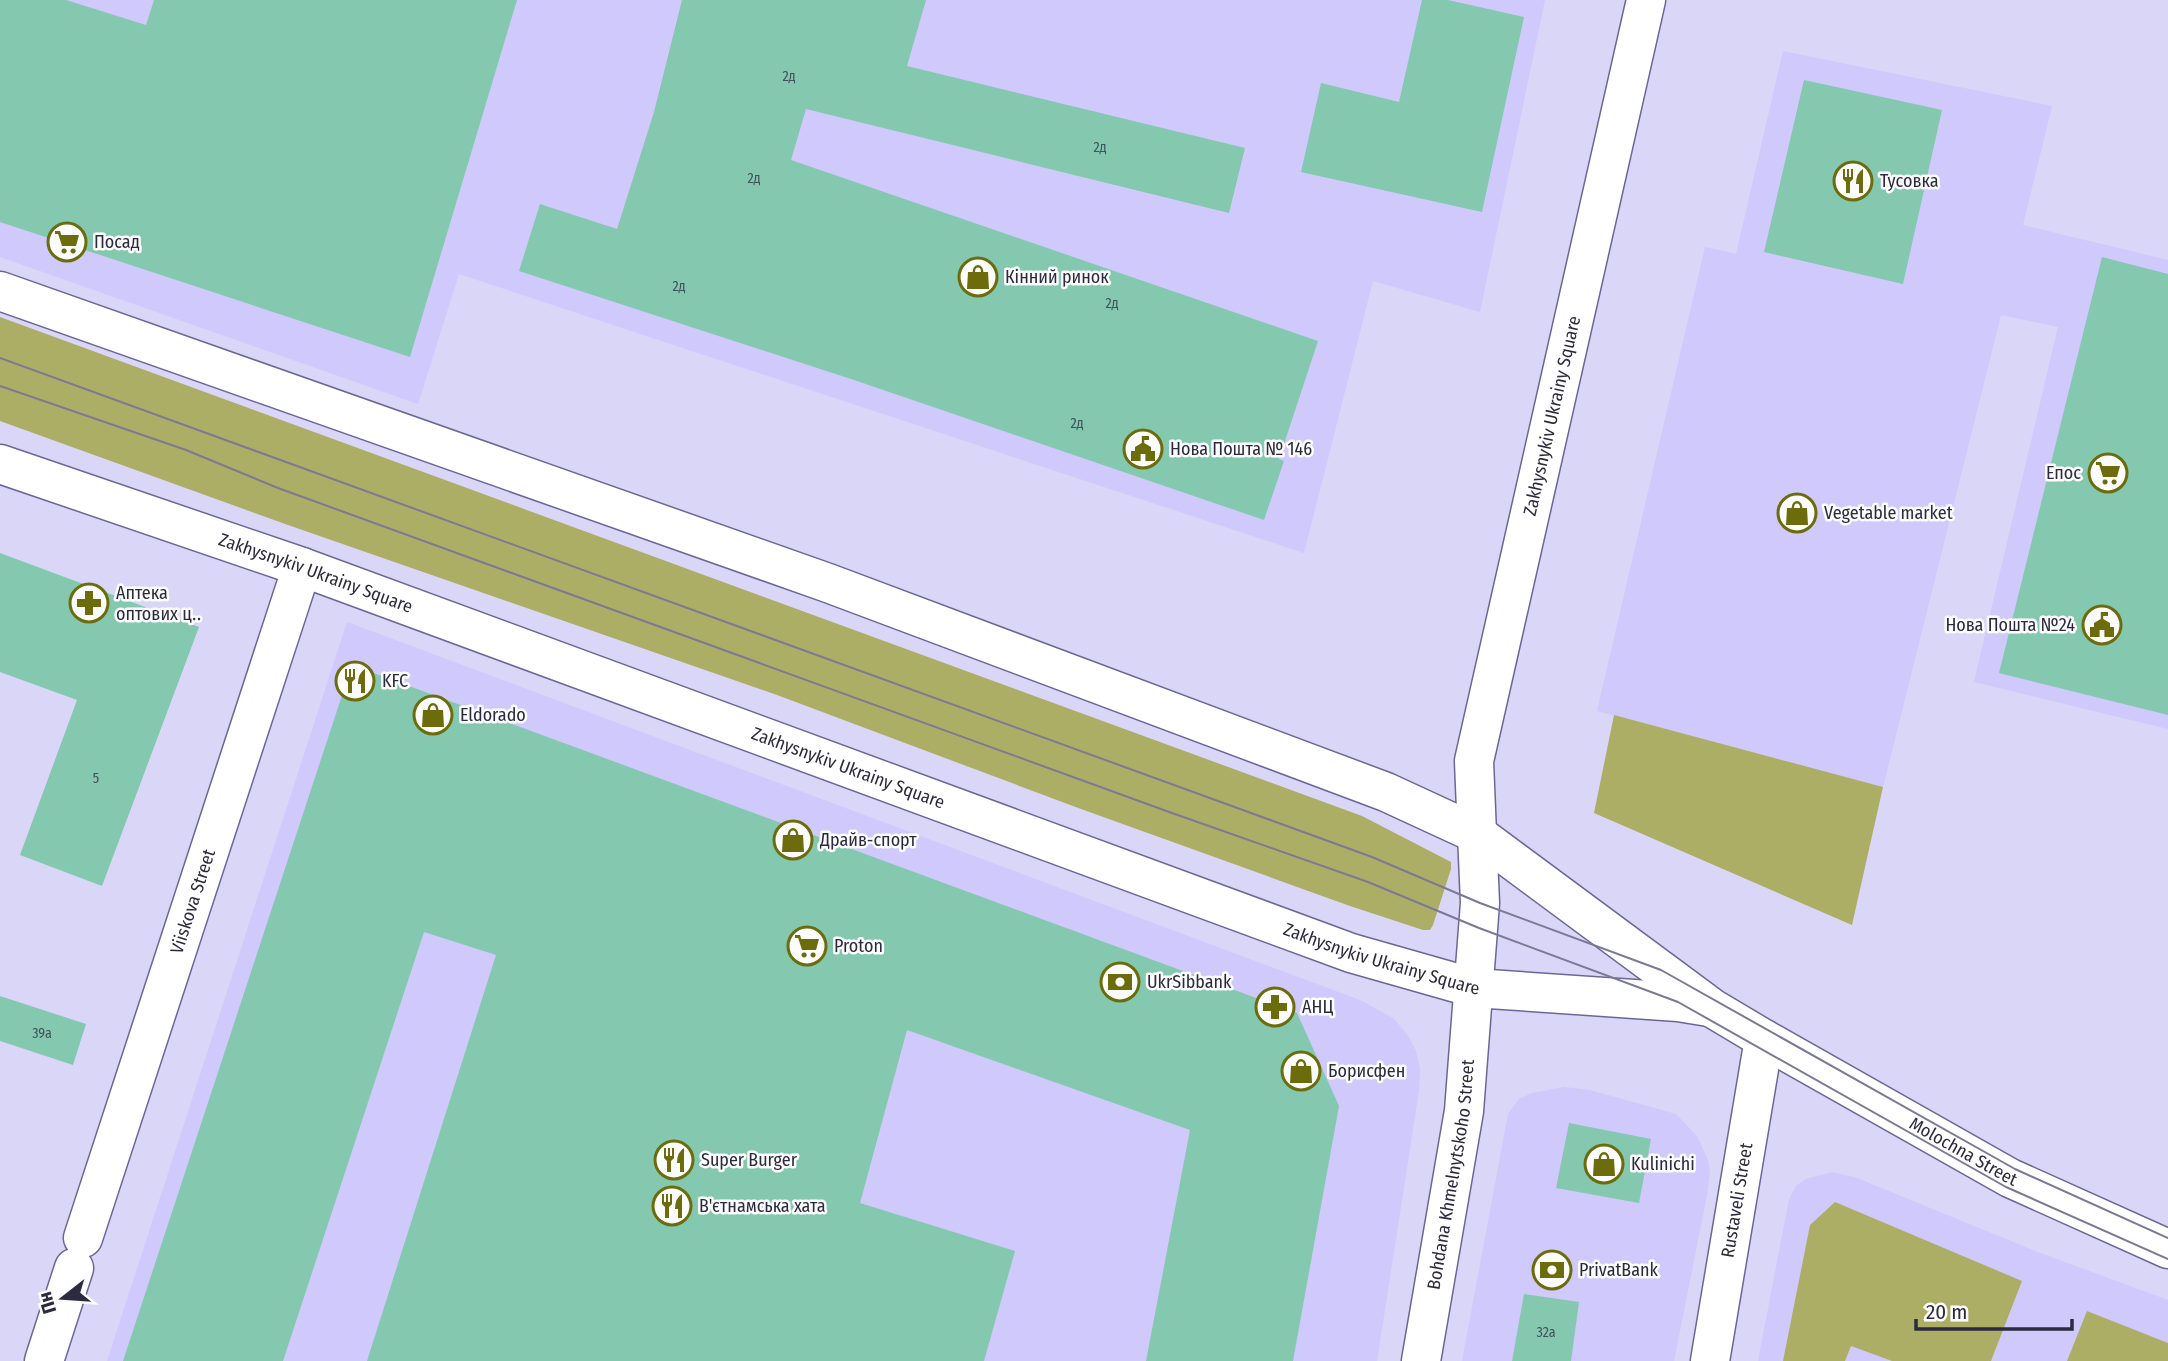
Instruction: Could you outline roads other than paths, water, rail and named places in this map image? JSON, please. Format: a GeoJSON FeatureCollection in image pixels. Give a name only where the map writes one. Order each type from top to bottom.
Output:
{"type":"FeatureCollection","features":[{"type":"Feature","properties":{"kind":"main road","name":"Zakhysnykiv Ukrainy Square"},"geometry":{"type":"LineString","coordinates":[[1477,834],[1474,761],[1646,0]]}},
{"type":"Feature","properties":{"kind":"main road","name":"Zakhysnykiv Ukrainy Square"},"geometry":{"type":"LineString","coordinates":[[0,291],[828,583],[1385,792],[1477,834],[1712,1008],[1764,1040]]}},
{"type":"Feature","properties":{"kind":"main road","name":"Zakhysnykiv Ukrainy Square"},"geometry":{"type":"LineString","coordinates":[[0,464],[302,567],[1351,953],[1474,988],[1678,1002],[1712,1008]]}},
{"type":"Feature","properties":{"kind":"main road","name":"Viiskova Street"},"geometry":{"type":"LineString","coordinates":[[44,1361],[302,567]]}},
{"type":"Feature","properties":{"kind":"main road","name":"Bohdana Khmelnytskoho Street"},"geometry":{"type":"LineString","coordinates":[[1421,1361],[1464,1111],[1480,903],[1477,834]]}},
{"type":"Feature","properties":{"kind":"main road","name":"Molochna Street"},"geometry":{"type":"LineString","coordinates":[[1764,1040],[2010,1178],[2168,1249]]}},
{"type":"Feature","properties":{"kind":"main road","name":"Rustaveli Street"},"geometry":{"type":"LineString","coordinates":[[1710,1361],[1764,1040]]}},
{"type":"Feature","properties":{"kind":"tram line"},"geometry":{"type":"LineString","coordinates":[[0,358],[1372,857],[1480,903],[1661,970],[2015,1169],[2168,1238]]}},
{"type":"Feature","properties":{"kind":"tram line"},"geometry":{"type":"LineString","coordinates":[[0,386],[186,450],[278,488],[1368,882],[1479,928],[1678,1002],[2006,1187],[2168,1259]]}},
{"type":"Feature","properties":{"kind":"place","name":"Тусовка"},"geometry":{"type":"Point","coordinates":[1853,181]}},
{"type":"Feature","properties":{"kind":"place","name":"Посад"},"geometry":{"type":"Point","coordinates":[67,242]}},
{"type":"Feature","properties":{"kind":"place","name":"Кінний ринок"},"geometry":{"type":"Point","coordinates":[978,277]}},
{"type":"Feature","properties":{"kind":"place","name":"Нова Пошта № 146"},"geometry":{"type":"Point","coordinates":[1143,449]}},
{"type":"Feature","properties":{"kind":"place","name":"Епос"},"geometry":{"type":"Point","coordinates":[2108,473]}},
{"type":"Feature","properties":{"kind":"place","name":"Vegetable market"},"geometry":{"type":"Point","coordinates":[1797,513]}},
{"type":"Feature","properties":{"kind":"place","name":"Аптека оптових ц‥"},"geometry":{"type":"Point","coordinates":[89,603]}},
{"type":"Feature","properties":{"kind":"place","name":"Нова Пошта №24"},"geometry":{"type":"Point","coordinates":[2102,625]}},
{"type":"Feature","properties":{"kind":"place","name":"KFC"},"geometry":{"type":"Point","coordinates":[355,681]}},
{"type":"Feature","properties":{"kind":"place","name":"Eldorado"},"geometry":{"type":"Point","coordinates":[433,715]}},
{"type":"Feature","properties":{"kind":"place","name":"Драйв-спорт"},"geometry":{"type":"Point","coordinates":[793,840]}},
{"type":"Feature","properties":{"kind":"place","name":"Proton"},"geometry":{"type":"Point","coordinates":[807,946]}},
{"type":"Feature","properties":{"kind":"place","name":"UkrSibbank"},"geometry":{"type":"Point","coordinates":[1120,982]}},
{"type":"Feature","properties":{"kind":"place","name":"АНЦ"},"geometry":{"type":"Point","coordinates":[1275,1007]}},
{"type":"Feature","properties":{"kind":"place","name":"Борисфен"},"geometry":{"type":"Point","coordinates":[1301,1071]}},
{"type":"Feature","properties":{"kind":"place","name":"Super Burger"},"geometry":{"type":"Point","coordinates":[674,1160]}},
{"type":"Feature","properties":{"kind":"place","name":"Kulinichi"},"geometry":{"type":"Point","coordinates":[1604,1164]}},
{"type":"Feature","properties":{"kind":"place","name":"В'єтнамська хата"},"geometry":{"type":"Point","coordinates":[672,1206]}},
{"type":"Feature","properties":{"kind":"place","name":"PrivatBank"},"geometry":{"type":"Point","coordinates":[1552,1270]}}]}
